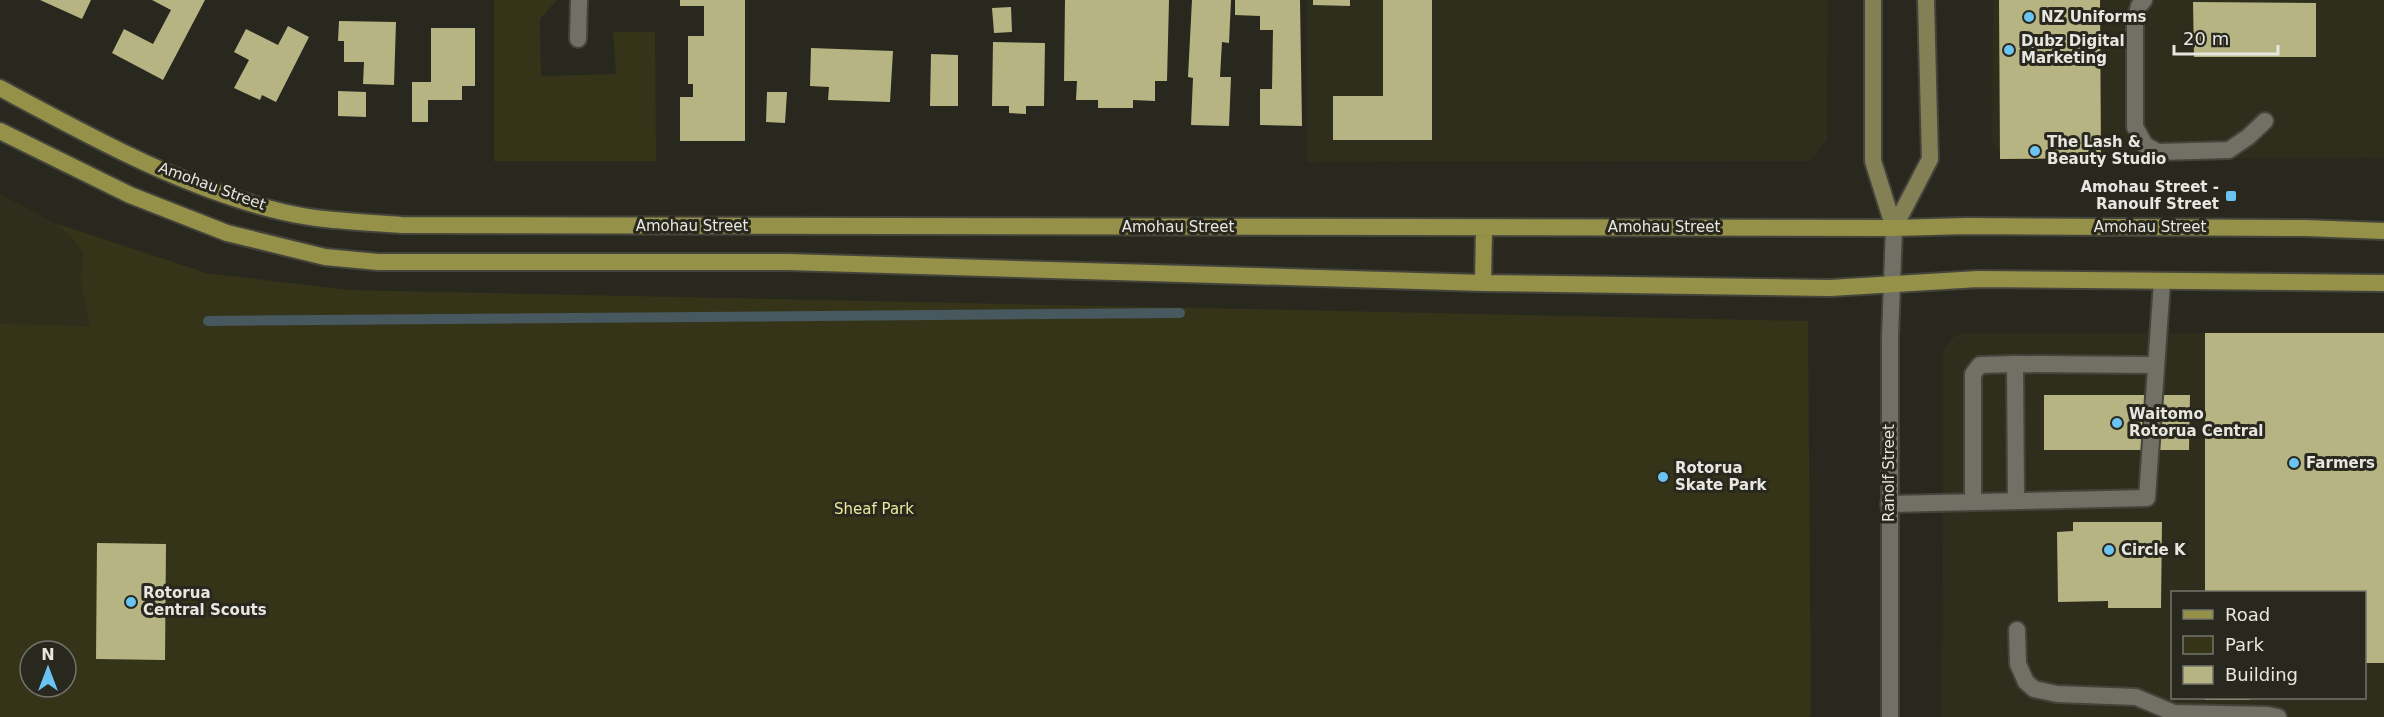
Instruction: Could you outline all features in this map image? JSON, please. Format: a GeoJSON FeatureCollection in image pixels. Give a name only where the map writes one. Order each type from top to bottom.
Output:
{"type":"FeatureCollection","features":[{"type":"Feature","properties":{"kind":"main road","name":"Ranolf Street"},"geometry":{"type":"LineString","coordinates":[[1873,0],[1873,160],[1894,228]]}},
{"type":"Feature","properties":{"kind":"main road","name":"Ranolf Street"},"geometry":{"type":"LineString","coordinates":[[1894,228],[1930,159],[1926,0]]}},
{"type":"Feature","properties":{"kind":"main road","name":"Amohau Street"},"geometry":{"type":"LineString","coordinates":[[0,88],[92,137],[232,197],[284,212],[401,225],[1484,228],[1968,226],[2270,227],[2384,231]]}},
{"type":"Feature","properties":{"kind":"main road"},"geometry":{"type":"LineString","coordinates":[[0,131],[130,195],[227,233],[325,256],[401,262],[878,264],[1483,283],[1830,288],[1978,279],[2384,283]]}},
{"type":"Feature","properties":{"kind":"main road"},"geometry":{"type":"LineString","coordinates":[[1483,283],[1484,228]]}},
{"type":"Feature","properties":{"kind":"street"},"geometry":{"type":"LineString","coordinates":[[578,39],[579,0]]}},
{"type":"Feature","properties":{"kind":"street"},"geometry":{"type":"LineString","coordinates":[[2144,0],[2139,6],[2135,22],[2135,127],[2145,145],[2158,152],[2229,150],[2265,121]]}},
{"type":"Feature","properties":{"kind":"street","name":"Ranolf Street"},"geometry":{"type":"LineString","coordinates":[[1890,717],[1889,504],[1894,228]]}},
{"type":"Feature","properties":{"kind":"street"},"geometry":{"type":"LineString","coordinates":[[1889,504],[2147,498],[2162,282]]}},
{"type":"Feature","properties":{"kind":"street"},"geometry":{"type":"LineString","coordinates":[[2015,364],[2016,501]]}},
{"type":"Feature","properties":{"kind":"street"},"geometry":{"type":"LineString","coordinates":[[1973,501],[1972,374],[1980,365],[2155,365]]}},
{"type":"Feature","properties":{"kind":"street"},"geometry":{"type":"LineString","coordinates":[[2017,630],[2018,664],[2026,682],[2034,689],[2057,694],[2136,697],[2174,713],[2278,717]]}},
{"type":"Feature","properties":{"kind":"shaded area"},"geometry":{"type":"Polygon","coordinates":[[[1307,0],[1828,0],[1827,140],[1810,161],[1307,162],[1307,0]]]}},
{"type":"Feature","properties":{"kind":"shaded area"},"geometry":{"type":"Polygon","coordinates":[[[1993,0],[2384,0],[2384,158],[2008,159],[1992,143],[1993,0]]]}},
{"type":"Feature","properties":{"kind":"shaded area"},"geometry":{"type":"Polygon","coordinates":[[[0,194],[55,223],[73,239],[83,253],[81,280],[89,326],[0,325],[0,194]]]}},
{"type":"Feature","properties":{"kind":"shaded area"},"geometry":{"type":"Polygon","coordinates":[[[1961,333],[2384,333],[2384,717],[1941,717],[1942,352],[1951,339],[1961,333]]]}},
{"type":"Feature","properties":{"kind":"green space"},"geometry":{"type":"Polygon","coordinates":[[[494,0],[557,0],[540,19],[541,76],[616,74],[613,32],[655,32],[656,161],[494,161],[494,0]]]}},
{"type":"Feature","properties":{"kind":"green space","name":"Sheaf Park"},"geometry":{"type":"Polygon","coordinates":[[[55,223],[206,273],[349,290],[1808,321],[1811,715],[1809,717],[0,717],[0,324],[89,326],[81,280],[83,253],[73,239],[55,223]]]}},
{"type":"Feature","properties":{"kind":"building"},"geometry":{"type":"Polygon","coordinates":[[[40,0],[91,0],[82,19],[40,0]]]}},
{"type":"Feature","properties":{"kind":"building"},"geometry":{"type":"Polygon","coordinates":[[[152,0],[205,0],[163,80],[112,53],[124,29],[153,44],[171,10],[152,0]]]}},
{"type":"Feature","properties":{"kind":"building"},"geometry":{"type":"Polygon","coordinates":[[[680,0],[745,0],[745,141],[680,141],[680,97],[693,97],[693,84],[688,84],[688,36],[704,36],[704,6],[680,6],[680,0]]]}},
{"type":"Feature","properties":{"kind":"building"},"geometry":{"type":"Polygon","coordinates":[[[1065,0],[1169,0],[1167,81],[1155,81],[1155,101],[1133,100],[1133,108],[1098,108],[1098,100],[1076,100],[1077,81],[1064,81],[1065,0]]]}},
{"type":"Feature","properties":{"kind":"building"},"geometry":{"type":"Polygon","coordinates":[[[1192,0],[1231,0],[1229,43],[1222,42],[1220,77],[1231,77],[1229,126],[1191,125],[1193,78],[1188,77],[1192,0]]]}},
{"type":"Feature","properties":{"kind":"building"},"geometry":{"type":"Polygon","coordinates":[[[1235,0],[1300,0],[1302,126],[1260,125],[1260,89],[1272,89],[1273,30],[1260,30],[1260,16],[1235,15],[1235,0]]]}},
{"type":"Feature","properties":{"kind":"building"},"geometry":{"type":"Polygon","coordinates":[[[1313,0],[1350,0],[1350,6],[1313,5],[1313,0]]]}},
{"type":"Feature","properties":{"kind":"building"},"geometry":{"type":"Polygon","coordinates":[[[1383,0],[1432,0],[1432,140],[1333,140],[1333,96],[1383,96],[1383,0]]]}},
{"type":"Feature","properties":{"kind":"building"},"geometry":{"type":"Polygon","coordinates":[[[1999,0],[2100,0],[2101,158],[2000,159],[1999,0]]]}},
{"type":"Feature","properties":{"kind":"building"},"geometry":{"type":"Polygon","coordinates":[[[2193,2],[2316,3],[2316,57],[2194,57],[2193,2]]]}},
{"type":"Feature","properties":{"kind":"building"},"geometry":{"type":"Polygon","coordinates":[[[1011,7],[1012,32],[994,33],[992,8],[1011,7]]]}},
{"type":"Feature","properties":{"kind":"building"},"geometry":{"type":"Polygon","coordinates":[[[339,21],[396,22],[394,85],[363,84],[364,62],[344,62],[344,41],[338,41],[339,21]]]}},
{"type":"Feature","properties":{"kind":"building"},"geometry":{"type":"Polygon","coordinates":[[[288,26],[309,37],[276,102],[262,95],[260,100],[234,88],[249,60],[234,52],[246,29],[278,45],[288,26]]]}},
{"type":"Feature","properties":{"kind":"building"},"geometry":{"type":"Polygon","coordinates":[[[431,28],[475,28],[475,86],[462,86],[462,100],[428,100],[428,122],[412,122],[412,82],[431,82],[431,28]]]}},
{"type":"Feature","properties":{"kind":"building"},"geometry":{"type":"Polygon","coordinates":[[[993,42],[1045,43],[1044,106],[1026,106],[1026,114],[1009,113],[1009,106],[992,106],[993,42]]]}},
{"type":"Feature","properties":{"kind":"building"},"geometry":{"type":"Polygon","coordinates":[[[811,48],[893,51],[890,102],[828,100],[829,87],[810,86],[811,48]]]}},
{"type":"Feature","properties":{"kind":"building"},"geometry":{"type":"Polygon","coordinates":[[[931,54],[958,55],[958,106],[930,106],[931,54]]]}},
{"type":"Feature","properties":{"kind":"building"},"geometry":{"type":"Polygon","coordinates":[[[338,91],[366,92],[366,117],[338,116],[338,91]]]}},
{"type":"Feature","properties":{"kind":"building"},"geometry":{"type":"Polygon","coordinates":[[[767,92],[787,92],[785,123],[766,122],[767,92]]]}},
{"type":"Feature","properties":{"kind":"building","name":"Farmers"},"geometry":{"type":"Polygon","coordinates":[[[2205,333],[2384,333],[2384,663],[2366,663],[2366,591],[2205,591],[2205,333]]]}},
{"type":"Feature","properties":{"kind":"building","name":"Waitomo Rotorua Central"},"geometry":{"type":"Polygon","coordinates":[[[2044,395],[2190,395],[2189,450],[2044,450],[2044,395]]]}},
{"type":"Feature","properties":{"kind":"building","name":"Circle K"},"geometry":{"type":"Polygon","coordinates":[[[2073,522],[2162,522],[2161,608],[2108,608],[2108,601],[2058,602],[2057,532],[2073,531],[2073,522]]]}},
{"type":"Feature","properties":{"kind":"building","name":"Rotorua Central Scouts"},"geometry":{"type":"Polygon","coordinates":[[[97,543],[166,544],[165,660],[96,659],[97,543]]]}},
{"type":"Feature","properties":{"kind":"building"},"geometry":{"type":"Polygon","coordinates":[[[2205,699],[2250,699],[2250,700],[2205,699]]]}},
{"type":"Feature","properties":{"kind":"waterway"},"geometry":{"type":"LineString","coordinates":[[208,321],[1180,313]]}},
{"type":"Feature","properties":{"kind":"place","name":"NZ Uniforms"},"geometry":{"type":"Point","coordinates":[2029,17]}},
{"type":"Feature","properties":{"kind":"place","name":"Dubz Digital Marketing"},"geometry":{"type":"Point","coordinates":[2009,50]}},
{"type":"Feature","properties":{"kind":"place","name":"The Lash & Beauty Studio"},"geometry":{"type":"Point","coordinates":[2035,151]}},
{"type":"Feature","properties":{"kind":"place","name":"Amohau Street - Ranoulf Street"},"geometry":{"type":"Point","coordinates":[2231,196]}},
{"type":"Feature","properties":{"kind":"place","name":"Waitomo Rotorua Central"},"geometry":{"type":"Point","coordinates":[2117,423]}},
{"type":"Feature","properties":{"kind":"place","name":"Farmers"},"geometry":{"type":"Point","coordinates":[2294,463]}},
{"type":"Feature","properties":{"kind":"place","name":"Rotorua Skate Park"},"geometry":{"type":"Point","coordinates":[1663,477]}},
{"type":"Feature","properties":{"kind":"place","name":"Circle K"},"geometry":{"type":"Point","coordinates":[2109,550]}},
{"type":"Feature","properties":{"kind":"place","name":"Rotorua Central Scouts"},"geometry":{"type":"Point","coordinates":[131,602]}}]}
